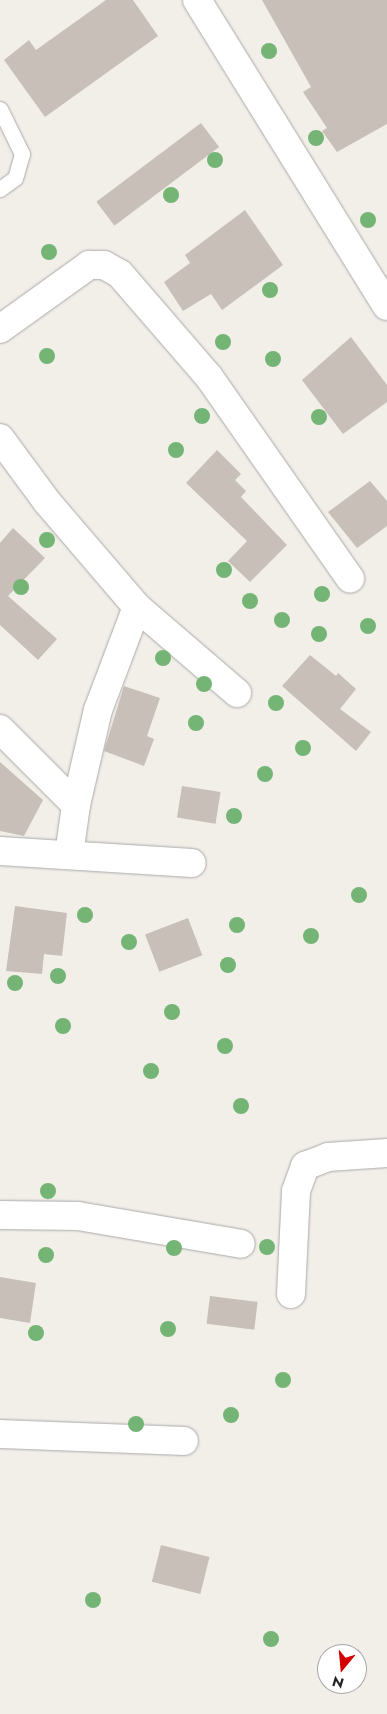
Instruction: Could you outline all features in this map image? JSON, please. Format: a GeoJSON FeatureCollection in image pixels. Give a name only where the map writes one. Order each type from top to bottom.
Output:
{"type":"FeatureCollection","features":[{"type":"Feature","properties":{"kind":"street"},"geometry":{"type":"LineString","coordinates":[[197,0],[387,306]]}},
{"type":"Feature","properties":{"kind":"street"},"geometry":{"type":"LineString","coordinates":[[0,329],[89,265],[104,264],[120,274],[209,377],[350,578]]}},
{"type":"Feature","properties":{"kind":"street"},"geometry":{"type":"LineString","coordinates":[[0,438],[48,503],[137,607],[237,693]]}},
{"type":"Feature","properties":{"kind":"street"},"geometry":{"type":"LineString","coordinates":[[69,855],[76,805],[98,710],[137,607]]}},
{"type":"Feature","properties":{"kind":"street"},"geometry":{"type":"LineString","coordinates":[[0,729],[76,805]]}},
{"type":"Feature","properties":{"kind":"street"},"geometry":{"type":"LineString","coordinates":[[0,850],[192,863]]}},
{"type":"Feature","properties":{"kind":"street"},"geometry":{"type":"LineString","coordinates":[[291,1294],[296,1191],[305,1166],[328,1157],[387,1153]]}},
{"type":"Feature","properties":{"kind":"street"},"geometry":{"type":"LineString","coordinates":[[0,1215],[78,1216],[241,1244]]}},
{"type":"Feature","properties":{"kind":"street"},"geometry":{"type":"LineString","coordinates":[[0,1434],[184,1441]]}},
{"type":"Feature","properties":{"kind":"lane"},"geometry":{"type":"LineString","coordinates":[[0,108],[22,154],[15,178],[0,189]]}},
{"type":"Feature","properties":{"kind":"building"},"geometry":{"type":"Polygon","coordinates":[[[106,0],[133,0],[158,36],[45,117],[4,60],[29,40],[36,50],[106,0]]]}},
{"type":"Feature","properties":{"kind":"building"},"geometry":{"type":"Polygon","coordinates":[[[262,0],[387,0],[387,124],[337,152],[322,131],[327,128],[303,92],[311,87],[262,0]]]}},
{"type":"Feature","properties":{"kind":"building"},"geometry":{"type":"Polygon","coordinates":[[[201,123],[219,147],[114,226],[96,202],[201,123]]]}},
{"type":"Feature","properties":{"kind":"building"},"geometry":{"type":"Polygon","coordinates":[[[245,210],[283,265],[222,310],[211,294],[183,311],[164,282],[190,263],[185,255],[245,210]]]}},
{"type":"Feature","properties":{"kind":"building"},"geometry":{"type":"Polygon","coordinates":[[[351,337],[387,385],[387,402],[343,434],[302,380],[351,337]]]}},
{"type":"Feature","properties":{"kind":"building"},"geometry":{"type":"Polygon","coordinates":[[[217,450],[241,474],[235,480],[246,491],[241,497],[287,545],[250,582],[228,561],[247,541],[186,483],[217,450]]]}},
{"type":"Feature","properties":{"kind":"building"},"geometry":{"type":"Polygon","coordinates":[[[370,481],[387,501],[387,526],[357,548],[328,512],[370,481]]]}},
{"type":"Feature","properties":{"kind":"building"},"geometry":{"type":"Polygon","coordinates":[[[13,528],[45,558],[8,596],[57,639],[38,660],[0,625],[0,543],[13,528]]]}},
{"type":"Feature","properties":{"kind":"building"},"geometry":{"type":"Polygon","coordinates":[[[310,655],[336,676],[338,673],[356,689],[340,709],[371,732],[356,751],[282,686],[310,655]]]}},
{"type":"Feature","properties":{"kind":"building"},"geometry":{"type":"Polygon","coordinates":[[[124,686],[160,698],[147,736],[154,739],[144,766],[104,751],[124,686]]]}},
{"type":"Feature","properties":{"kind":"building"},"geometry":{"type":"Polygon","coordinates":[[[0,762],[43,800],[24,836],[0,831],[0,762]]]}},
{"type":"Feature","properties":{"kind":"building"},"geometry":{"type":"Polygon","coordinates":[[[182,786],[221,792],[216,824],[177,818],[182,786]]]}},
{"type":"Feature","properties":{"kind":"building"},"geometry":{"type":"Polygon","coordinates":[[[15,906],[67,913],[62,956],[44,954],[42,974],[6,971],[15,906]]]}},
{"type":"Feature","properties":{"kind":"building"},"geometry":{"type":"Polygon","coordinates":[[[188,918],[202,955],[159,972],[145,934],[188,918]]]}},
{"type":"Feature","properties":{"kind":"building"},"geometry":{"type":"Polygon","coordinates":[[[0,1277],[36,1283],[30,1323],[0,1318],[0,1277]]]}},
{"type":"Feature","properties":{"kind":"building"},"geometry":{"type":"Polygon","coordinates":[[[210,1296],[258,1302],[254,1330],[207,1324],[210,1296]]]}},
{"type":"Feature","properties":{"kind":"building"},"geometry":{"type":"Polygon","coordinates":[[[161,1545],[210,1557],[200,1594],[152,1582],[161,1545]]]}}]}
